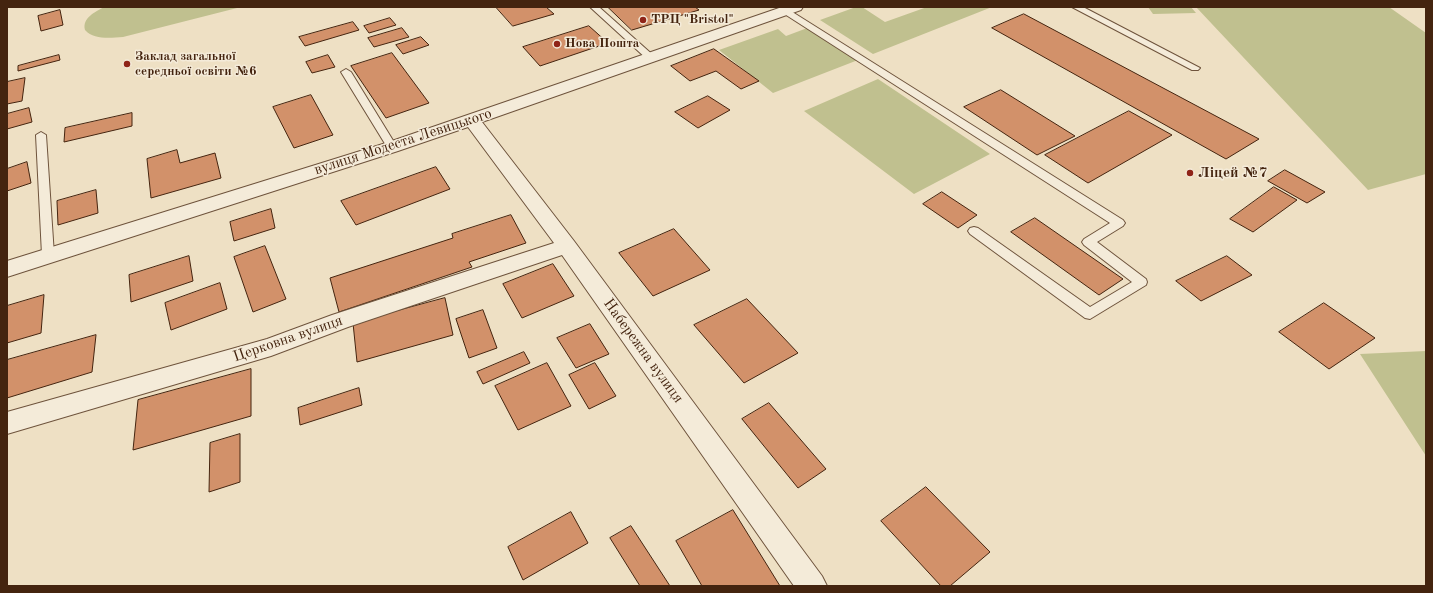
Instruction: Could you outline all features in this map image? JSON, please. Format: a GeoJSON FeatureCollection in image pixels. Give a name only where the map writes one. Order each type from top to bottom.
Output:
{"type":"FeatureCollection","features":[{"type":"Feature","properties":{"kind":"street","name":"вулиця Модеста Левицького"},"geometry":{"type":"LineString","coordinates":[[7,269],[392,147],[791,9]]}},
{"type":"Feature","properties":{"kind":"street","name":"Набережна вулиця"},"geometry":{"type":"LineString","coordinates":[[471,120],[567,246],[812,586]]}},
{"type":"Feature","properties":{"kind":"street","name":"Церковна вулиця"},"geometry":{"type":"LineString","coordinates":[[7,423],[271,347],[340,321],[567,246]]}},
{"type":"Feature","properties":{"kind":"lane"},"geometry":{"type":"LineString","coordinates":[[594,7],[651,58]]}},
{"type":"Feature","properties":{"kind":"lane"},"geometry":{"type":"LineString","coordinates":[[1076,7],[1195,68]]}},
{"type":"Feature","properties":{"kind":"lane"},"geometry":{"type":"LineString","coordinates":[[791,9],[1119,223],[1088,242],[1141,282],[1090,314],[974,231]]}},
{"type":"Feature","properties":{"kind":"lane"},"geometry":{"type":"LineString","coordinates":[[346,72],[392,147]]}},
{"type":"Feature","properties":{"kind":"lane"},"geometry":{"type":"LineString","coordinates":[[41,135],[48,256]]}},
{"type":"Feature","properties":{"kind":"green space"},"geometry":{"type":"Polygon","coordinates":[[[104,7],[241,7],[123,37],[108,38],[98,37],[85,30],[85,22],[87,19],[93,13],[104,7]]]}},
{"type":"Feature","properties":{"kind":"green space"},"geometry":{"type":"Polygon","coordinates":[[[856,7],[862,7],[885,22],[927,7],[992,7],[873,54],[820,20],[856,7]]]}},
{"type":"Feature","properties":{"kind":"green space"},"geometry":{"type":"Polygon","coordinates":[[[1148,7],[1191,7],[1196,13],[1153,14],[1148,7]]]}},
{"type":"Feature","properties":{"kind":"green space"},"geometry":{"type":"Polygon","coordinates":[[[1196,7],[1389,7],[1426,33],[1426,174],[1368,190],[1196,7]]]}},
{"type":"Feature","properties":{"kind":"green space"},"geometry":{"type":"Polygon","coordinates":[[[810,27],[858,60],[773,93],[719,50],[778,29],[786,36],[810,27]]]}},
{"type":"Feature","properties":{"kind":"green space"},"geometry":{"type":"Polygon","coordinates":[[[878,79],[990,154],[914,194],[804,111],[878,79]]]}},
{"type":"Feature","properties":{"kind":"green space"},"geometry":{"type":"Polygon","coordinates":[[[1426,351],[1426,456],[1360,354],[1426,351]]]}},
{"type":"Feature","properties":{"kind":"building"},"geometry":{"type":"Polygon","coordinates":[[[496,7],[546,7],[554,14],[513,26],[496,7]]]}},
{"type":"Feature","properties":{"kind":"building","name":"ТРЦ \"Bristol\""},"geometry":{"type":"Polygon","coordinates":[[[608,7],[695,7],[699,10],[632,30],[608,7]]]}},
{"type":"Feature","properties":{"kind":"building"},"geometry":{"type":"Polygon","coordinates":[[[60,10],[63,25],[41,31],[38,16],[60,10]]]}},
{"type":"Feature","properties":{"kind":"building"},"geometry":{"type":"Polygon","coordinates":[[[1024,14],[1259,139],[1226,159],[992,28],[1024,14]]]}},
{"type":"Feature","properties":{"kind":"building"},"geometry":{"type":"Polygon","coordinates":[[[390,18],[396,25],[369,33],[364,26],[390,18]]]}},
{"type":"Feature","properties":{"kind":"building"},"geometry":{"type":"Polygon","coordinates":[[[353,22],[359,30],[305,46],[299,37],[353,22]]]}},
{"type":"Feature","properties":{"kind":"building"},"geometry":{"type":"Polygon","coordinates":[[[589,26],[608,43],[540,66],[523,47],[589,26]]]}},
{"type":"Feature","properties":{"kind":"building"},"geometry":{"type":"Polygon","coordinates":[[[402,28],[409,37],[374,47],[368,38],[402,28]]]}},
{"type":"Feature","properties":{"kind":"building"},"geometry":{"type":"Polygon","coordinates":[[[421,37],[429,45],[403,54],[396,45],[421,37]]]}},
{"type":"Feature","properties":{"kind":"building"},"geometry":{"type":"Polygon","coordinates":[[[714,49],[759,81],[741,89],[716,71],[690,81],[671,66],[714,49]]]}},
{"type":"Feature","properties":{"kind":"building"},"geometry":{"type":"Polygon","coordinates":[[[392,53],[429,103],[386,118],[351,66],[392,53]]]}},
{"type":"Feature","properties":{"kind":"building"},"geometry":{"type":"Polygon","coordinates":[[[59,55],[60,60],[18,71],[18,66],[59,55]]]}},
{"type":"Feature","properties":{"kind":"building"},"geometry":{"type":"Polygon","coordinates":[[[328,55],[335,67],[312,73],[306,62],[328,55]]]}},
{"type":"Feature","properties":{"kind":"building"},"geometry":{"type":"Polygon","coordinates":[[[25,78],[22,101],[7,104],[7,82],[25,78]]]}},
{"type":"Feature","properties":{"kind":"building"},"geometry":{"type":"Polygon","coordinates":[[[1001,90],[1075,136],[1037,155],[964,107],[1001,90]]]}},
{"type":"Feature","properties":{"kind":"building"},"geometry":{"type":"Polygon","coordinates":[[[311,95],[333,135],[294,148],[273,107],[311,95]]]}},
{"type":"Feature","properties":{"kind":"building"},"geometry":{"type":"Polygon","coordinates":[[[708,96],[730,110],[698,128],[675,112],[708,96]]]}},
{"type":"Feature","properties":{"kind":"building"},"geometry":{"type":"Polygon","coordinates":[[[29,108],[32,122],[7,129],[7,114],[29,108]]]}},
{"type":"Feature","properties":{"kind":"building"},"geometry":{"type":"Polygon","coordinates":[[[1129,111],[1172,135],[1088,183],[1045,155],[1129,111]]]}},
{"type":"Feature","properties":{"kind":"building"},"geometry":{"type":"Polygon","coordinates":[[[132,113],[132,126],[64,142],[65,128],[132,113]]]}},
{"type":"Feature","properties":{"kind":"building"},"geometry":{"type":"Polygon","coordinates":[[[177,150],[180,163],[215,153],[221,178],[151,198],[147,159],[177,150]]]}},
{"type":"Feature","properties":{"kind":"building"},"geometry":{"type":"Polygon","coordinates":[[[27,162],[31,183],[7,191],[7,169],[27,162]]]}},
{"type":"Feature","properties":{"kind":"building"},"geometry":{"type":"Polygon","coordinates":[[[436,167],[450,189],[356,225],[341,201],[436,167]]]}},
{"type":"Feature","properties":{"kind":"building"},"geometry":{"type":"Polygon","coordinates":[[[1285,170],[1325,192],[1307,203],[1268,181],[1285,170]]]}},
{"type":"Feature","properties":{"kind":"building"},"geometry":{"type":"Polygon","coordinates":[[[1274,187],[1297,200],[1253,232],[1230,219],[1274,187]]]}},
{"type":"Feature","properties":{"kind":"building"},"geometry":{"type":"Polygon","coordinates":[[[96,190],[98,213],[58,225],[57,201],[96,190]]]}},
{"type":"Feature","properties":{"kind":"building"},"geometry":{"type":"Polygon","coordinates":[[[942,192],[977,215],[958,228],[923,204],[942,192]]]}},
{"type":"Feature","properties":{"kind":"building"},"geometry":{"type":"Polygon","coordinates":[[[271,209],[275,228],[234,241],[230,222],[271,209]]]}},
{"type":"Feature","properties":{"kind":"building"},"geometry":{"type":"Polygon","coordinates":[[[511,215],[526,243],[469,262],[472,267],[339,312],[330,278],[453,238],[452,234],[511,215]]]}},
{"type":"Feature","properties":{"kind":"building"},"geometry":{"type":"Polygon","coordinates":[[[1035,218],[1123,279],[1099,295],[1011,232],[1035,218]]]}},
{"type":"Feature","properties":{"kind":"building"},"geometry":{"type":"Polygon","coordinates":[[[674,229],[710,270],[653,296],[619,253],[674,229]]]}},
{"type":"Feature","properties":{"kind":"building"},"geometry":{"type":"Polygon","coordinates":[[[265,246],[286,299],[253,312],[234,257],[265,246]]]}},
{"type":"Feature","properties":{"kind":"building"},"geometry":{"type":"Polygon","coordinates":[[[189,256],[193,281],[131,302],[129,275],[189,256]]]}},
{"type":"Feature","properties":{"kind":"building"},"geometry":{"type":"Polygon","coordinates":[[[1227,256],[1252,275],[1201,301],[1176,281],[1227,256]]]}},
{"type":"Feature","properties":{"kind":"building"},"geometry":{"type":"Polygon","coordinates":[[[553,264],[574,296],[522,318],[503,284],[553,264]]]}},
{"type":"Feature","properties":{"kind":"building"},"geometry":{"type":"Polygon","coordinates":[[[220,283],[227,309],[171,330],[165,303],[220,283]]]}},
{"type":"Feature","properties":{"kind":"building"},"geometry":{"type":"Polygon","coordinates":[[[44,295],[41,333],[7,343],[7,306],[44,295]]]}},
{"type":"Feature","properties":{"kind":"building"},"geometry":{"type":"Polygon","coordinates":[[[445,298],[453,335],[357,362],[353,323],[445,298]]]}},
{"type":"Feature","properties":{"kind":"building"},"geometry":{"type":"Polygon","coordinates":[[[747,299],[798,353],[744,383],[694,325],[747,299]]]}},
{"type":"Feature","properties":{"kind":"building"},"geometry":{"type":"Polygon","coordinates":[[[1324,303],[1375,338],[1329,369],[1279,332],[1324,303]]]}},
{"type":"Feature","properties":{"kind":"building"},"geometry":{"type":"Polygon","coordinates":[[[483,310],[497,348],[469,358],[456,319],[483,310]]]}},
{"type":"Feature","properties":{"kind":"building"},"geometry":{"type":"Polygon","coordinates":[[[590,324],[609,354],[576,368],[557,338],[590,324]]]}},
{"type":"Feature","properties":{"kind":"building"},"geometry":{"type":"Polygon","coordinates":[[[96,335],[92,372],[7,398],[7,360],[96,335]]]}},
{"type":"Feature","properties":{"kind":"building"},"geometry":{"type":"Polygon","coordinates":[[[524,352],[530,363],[483,384],[477,372],[524,352]]]}},
{"type":"Feature","properties":{"kind":"building"},"geometry":{"type":"Polygon","coordinates":[[[547,363],[571,406],[518,430],[495,386],[547,363]]]}},
{"type":"Feature","properties":{"kind":"building"},"geometry":{"type":"Polygon","coordinates":[[[595,363],[616,396],[589,409],[569,375],[595,363]]]}},
{"type":"Feature","properties":{"kind":"building"},"geometry":{"type":"Polygon","coordinates":[[[251,369],[251,416],[133,450],[138,400],[251,369]]]}},
{"type":"Feature","properties":{"kind":"building"},"geometry":{"type":"Polygon","coordinates":[[[359,388],[362,405],[300,425],[298,408],[359,388]]]}},
{"type":"Feature","properties":{"kind":"building"},"geometry":{"type":"Polygon","coordinates":[[[769,403],[826,469],[798,488],[742,419],[769,403]]]}},
{"type":"Feature","properties":{"kind":"building"},"geometry":{"type":"Polygon","coordinates":[[[240,434],[240,482],[209,492],[210,443],[240,434]]]}},
{"type":"Feature","properties":{"kind":"building"},"geometry":{"type":"Polygon","coordinates":[[[926,487],[990,552],[950,586],[941,586],[881,521],[926,487]]]}},
{"type":"Feature","properties":{"kind":"building"},"geometry":{"type":"Polygon","coordinates":[[[733,510],[780,586],[702,586],[676,541],[733,510]]]}},
{"type":"Feature","properties":{"kind":"building"},"geometry":{"type":"Polygon","coordinates":[[[571,512],[588,543],[523,580],[508,547],[571,512]]]}},
{"type":"Feature","properties":{"kind":"building"},"geometry":{"type":"Polygon","coordinates":[[[631,526],[670,586],[640,586],[610,538],[631,526]]]}},
{"type":"Feature","properties":{"kind":"place","name":"ТРЦ \"Bristol\""},"geometry":{"type":"Point","coordinates":[643,20]}},
{"type":"Feature","properties":{"kind":"place","name":"Нова Пошта"},"geometry":{"type":"Point","coordinates":[557,44]}},
{"type":"Feature","properties":{"kind":"place","name":"Заклад загальної середньої освіти №6"},"geometry":{"type":"Point","coordinates":[127,64]}},
{"type":"Feature","properties":{"kind":"place","name":"Ліцей №7"},"geometry":{"type":"Point","coordinates":[1190,173]}}]}
